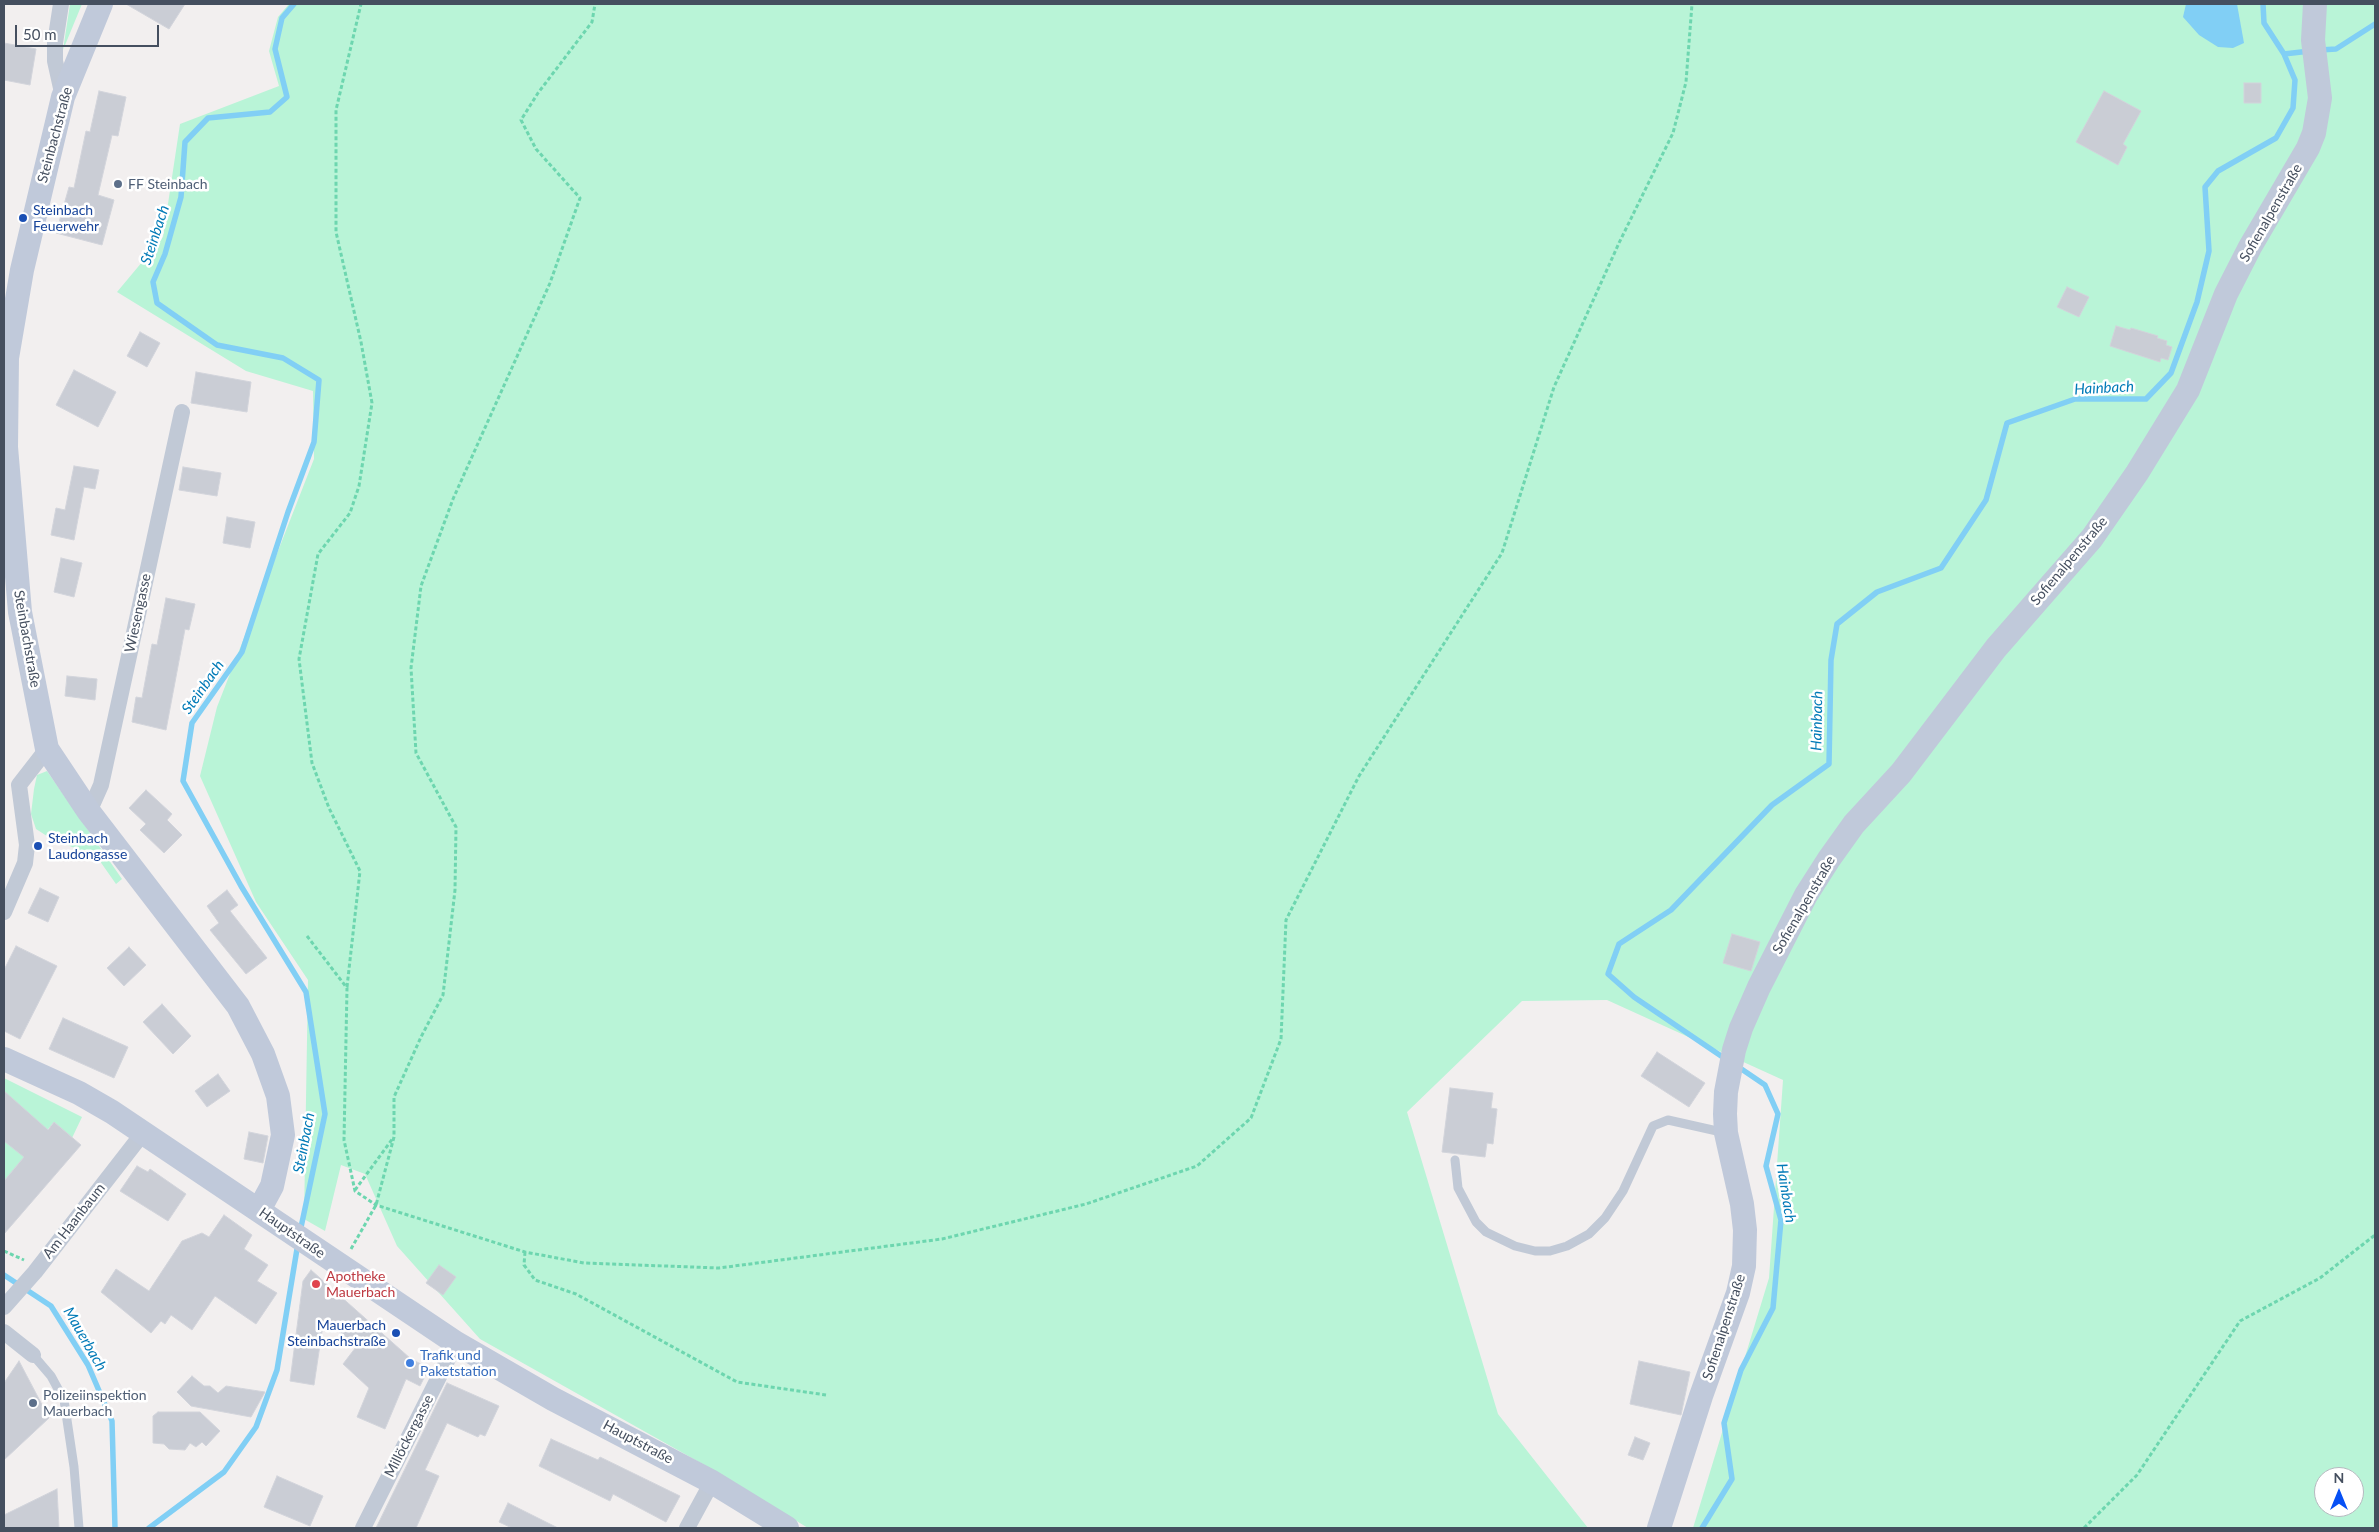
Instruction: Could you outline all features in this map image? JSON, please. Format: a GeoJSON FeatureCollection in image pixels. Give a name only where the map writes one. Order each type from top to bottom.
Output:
{"type":"FeatureCollection","features":[{"type":"Feature","properties":{"kind":"street"},"geometry":{"type":"LineString","coordinates":[[61,4],[55,42],[55,61],[63,97]]}},
{"type":"Feature","properties":{"kind":"street","name":"Steinbachstraße"},"geometry":{"type":"LineString","coordinates":[[101,4],[63,97],[22,270],[7,358],[6,447],[12,611],[47,749],[90,812],[214,972],[238,1006],[264,1054],[278,1096],[283,1135],[272,1186],[259,1210]]}},
{"type":"Feature","properties":{"kind":"street","name":"Sofienalpenstraße"},"geometry":{"type":"LineString","coordinates":[[1659,1528],[1701,1396],[1738,1293],[1744,1266],[1745,1230],[1742,1204],[1726,1133],[1726,1092],[1734,1050],[1741,1028],[1759,987],[1806,895],[1829,859],[1854,824],[1901,773],[1996,648],[2092,538],[2138,473],[2188,390],[2237,271],[2308,148],[2319,114],[2320,98],[2318,68],[2313,40],[2315,4]]}},
{"type":"Feature","properties":{"kind":"street","name":"Wiesengasse"},"geometry":{"type":"LineString","coordinates":[[90,812],[101,785],[182,412]]}},
{"type":"Feature","properties":{"kind":"street"},"geometry":{"type":"LineString","coordinates":[[4,912],[25,863],[27,845],[11,784],[47,749]]}},
{"type":"Feature","properties":{"kind":"street","name":"Hauptstraße"},"geometry":{"type":"LineString","coordinates":[[4,1059],[78,1093],[143,1133],[456,1343],[553,1399],[712,1482],[787,1528]]}},
{"type":"Feature","properties":{"kind":"street","name":"Am Haanbaum"},"geometry":{"type":"LineString","coordinates":[[5,1306],[35,1272],[143,1133]]}},
{"type":"Feature","properties":{"kind":"street"},"geometry":{"type":"LineString","coordinates":[[4,1332],[33,1355]]}},
{"type":"Feature","properties":{"kind":"street","name":"Millöckergasse"},"geometry":{"type":"LineString","coordinates":[[363,1528],[456,1343]]}},
{"type":"Feature","properties":{"kind":"street"},"geometry":{"type":"LineString","coordinates":[[688,1528],[712,1482]]}},
{"type":"Feature","properties":{"kind":"lane"},"geometry":{"type":"LineString","coordinates":[[1455,1160],[1458,1188],[1476,1222],[1486,1232],[1515,1246],[1534,1251],[1550,1251],[1567,1246],[1589,1234],[1605,1218],[1623,1191],[1653,1126],[1668,1120],[1726,1133]]}},
{"type":"Feature","properties":{"kind":"lane"},"geometry":{"type":"LineString","coordinates":[[33,1355],[51,1376],[64,1400],[74,1467],[78,1528]]}},
{"type":"Feature","properties":{"kind":"path"},"geometry":{"type":"LineString","coordinates":[[361,4],[336,110],[336,232],[361,342],[372,403],[359,486],[350,513],[318,554],[300,659],[312,763],[329,808],[360,871],[347,988],[344,1140],[355,1191],[376,1205],[525,1252],[584,1263],[719,1268],[942,1239],[1086,1204],[1197,1166],[1251,1118],[1281,1039],[1286,920],[1359,776],[1502,553],[1554,387],[1619,243],[1673,133],[1686,82],[1692,4]]}},
{"type":"Feature","properties":{"kind":"path"},"geometry":{"type":"LineString","coordinates":[[340,1266],[376,1205],[394,1137],[394,1096],[421,1036],[443,995],[454,890],[456,826],[416,753],[411,668],[421,586],[453,499],[550,283],[580,198],[536,149],[521,120],[538,93],[592,22],[595,4]]}},
{"type":"Feature","properties":{"kind":"path"},"geometry":{"type":"LineString","coordinates":[[307,936],[347,988]]}},
{"type":"Feature","properties":{"kind":"path"},"geometry":{"type":"LineString","coordinates":[[355,1191],[394,1137]]}},
{"type":"Feature","properties":{"kind":"path"},"geometry":{"type":"LineString","coordinates":[[2084,1528],[2137,1475],[2240,1321],[2320,1278],[2375,1235]]}},
{"type":"Feature","properties":{"kind":"path"},"geometry":{"type":"LineString","coordinates":[[4,1251],[18,1257]]}},
{"type":"Feature","properties":{"kind":"path"},"geometry":{"type":"LineString","coordinates":[[525,1252],[524,1265],[535,1280],[576,1294],[738,1382],[826,1396]]}},
{"type":"Feature","properties":{"kind":"green space"},"geometry":{"type":"Polygon","coordinates":[[[70,4],[82,4],[63,50],[70,4]]]}},
{"type":"Feature","properties":{"kind":"green space"},"geometry":{"type":"Polygon","coordinates":[[[289,4],[2375,4],[2375,1528],[1693,1528],[1769,1278],[1783,1080],[1607,1000],[1522,1001],[1407,1112],[1498,1414],[1588,1528],[808,1528],[715,1471],[480,1339],[397,1246],[365,1174],[341,1165],[325,1231],[304,1219],[308,980],[256,902],[200,776],[217,707],[314,459],[313,391],[246,371],[117,292],[163,237],[180,124],[279,86],[269,51],[278,17],[289,4]]]}},
{"type":"Feature","properties":{"kind":"green space"},"geometry":{"type":"Polygon","coordinates":[[[47,771],[122,879],[116,884],[97,857],[50,838],[36,829],[31,814],[34,789],[37,775],[47,771]]]}},
{"type":"Feature","properties":{"kind":"green space"},"geometry":{"type":"Polygon","coordinates":[[[4,1078],[82,1117],[72,1138],[54,1122],[4,1181],[4,1078]]]}},
{"type":"Feature","properties":{"kind":"water"},"geometry":{"type":"Polygon","coordinates":[[[2186,4],[2237,4],[2244,43],[2233,48],[2218,47],[2199,35],[2183,17],[2186,4]]]}},
{"type":"Feature","properties":{"kind":"building"},"geometry":{"type":"Polygon","coordinates":[[[126,4],[185,4],[169,29],[126,4]]]}},
{"type":"Feature","properties":{"kind":"building"},"geometry":{"type":"Polygon","coordinates":[[[4,43],[36,49],[30,85],[4,80],[4,43]]]}},
{"type":"Feature","properties":{"kind":"building"},"geometry":{"type":"Polygon","coordinates":[[[2244,83],[2261,83],[2261,103],[2244,103],[2244,83]]]}},
{"type":"Feature","properties":{"kind":"building"},"geometry":{"type":"Polygon","coordinates":[[[99,91],[126,97],[118,136],[112,135],[98,195],[114,200],[102,245],[56,233],[69,187],[74,188],[86,131],[90,132],[99,91]]]}},
{"type":"Feature","properties":{"kind":"building"},"geometry":{"type":"Polygon","coordinates":[[[2104,91],[2141,111],[2123,144],[2127,147],[2118,165],[2076,142],[2104,91]]]}},
{"type":"Feature","properties":{"kind":"building"},"geometry":{"type":"Polygon","coordinates":[[[2067,287],[2089,297],[2079,317],[2057,307],[2067,287]]]}},
{"type":"Feature","properties":{"kind":"building"},"geometry":{"type":"Polygon","coordinates":[[[2116,326],[2130,330],[2131,328],[2158,336],[2157,338],[2167,341],[2166,345],[2172,347],[2168,360],[2161,358],[2160,362],[2110,346],[2116,326]]]}},
{"type":"Feature","properties":{"kind":"building"},"geometry":{"type":"Polygon","coordinates":[[[140,332],[160,343],[147,367],[127,356],[140,332]]]}},
{"type":"Feature","properties":{"kind":"building"},"geometry":{"type":"Polygon","coordinates":[[[74,370],[116,392],[98,427],[56,405],[74,370]]]}},
{"type":"Feature","properties":{"kind":"building"},"geometry":{"type":"Polygon","coordinates":[[[196,372],[251,382],[247,412],[191,403],[196,372]]]}},
{"type":"Feature","properties":{"kind":"building"},"geometry":{"type":"Polygon","coordinates":[[[74,466],[99,470],[95,489],[84,487],[74,540],[51,535],[56,508],[65,510],[74,466]]]}},
{"type":"Feature","properties":{"kind":"building"},"geometry":{"type":"Polygon","coordinates":[[[183,467],[221,473],[217,496],[179,490],[183,467]]]}},
{"type":"Feature","properties":{"kind":"building"},"geometry":{"type":"Polygon","coordinates":[[[227,517],[255,522],[250,548],[223,543],[227,517]]]}},
{"type":"Feature","properties":{"kind":"building"},"geometry":{"type":"Polygon","coordinates":[[[61,558],[82,563],[74,597],[54,592],[61,558]]]}},
{"type":"Feature","properties":{"kind":"building"},"geometry":{"type":"Polygon","coordinates":[[[166,598],[195,604],[189,630],[185,629],[166,730],[132,722],[136,697],[142,698],[152,644],[157,645],[166,598]]]}},
{"type":"Feature","properties":{"kind":"building"},"geometry":{"type":"Polygon","coordinates":[[[67,676],[97,679],[95,700],[65,696],[67,676]]]}},
{"type":"Feature","properties":{"kind":"building"},"geometry":{"type":"Polygon","coordinates":[[[146,790],[172,814],[167,820],[182,835],[164,853],[140,830],[146,824],[129,808],[146,790]]]}},
{"type":"Feature","properties":{"kind":"building"},"geometry":{"type":"Polygon","coordinates":[[[40,888],[59,897],[48,922],[28,913],[40,888]]]}},
{"type":"Feature","properties":{"kind":"building"},"geometry":{"type":"Polygon","coordinates":[[[227,890],[238,905],[230,911],[267,958],[246,974],[210,930],[219,923],[207,906],[227,890]]]}},
{"type":"Feature","properties":{"kind":"building"},"geometry":{"type":"Polygon","coordinates":[[[1732,934],[1760,942],[1751,971],[1723,963],[1732,934]]]}},
{"type":"Feature","properties":{"kind":"building"},"geometry":{"type":"Polygon","coordinates":[[[16,946],[57,966],[20,1039],[4,1031],[4,970],[16,946]]]}},
{"type":"Feature","properties":{"kind":"building"},"geometry":{"type":"Polygon","coordinates":[[[129,947],[146,965],[124,986],[107,968],[129,947]]]}},
{"type":"Feature","properties":{"kind":"building"},"geometry":{"type":"Polygon","coordinates":[[[162,1004],[191,1036],[173,1054],[143,1022],[162,1004]]]}},
{"type":"Feature","properties":{"kind":"building"},"geometry":{"type":"Polygon","coordinates":[[[63,1018],[128,1047],[114,1078],[49,1049],[63,1018]]]}},
{"type":"Feature","properties":{"kind":"building"},"geometry":{"type":"Polygon","coordinates":[[[1657,1052],[1705,1083],[1689,1107],[1641,1076],[1657,1052]]]}},
{"type":"Feature","properties":{"kind":"building"},"geometry":{"type":"Polygon","coordinates":[[[218,1074],[230,1091],[207,1107],[195,1091],[218,1074]]]}},
{"type":"Feature","properties":{"kind":"building"},"geometry":{"type":"Polygon","coordinates":[[[1450,1088],[1493,1093],[1491,1108],[1497,1109],[1493,1144],[1487,1143],[1485,1157],[1442,1152],[1450,1088]]]}},
{"type":"Feature","properties":{"kind":"building"},"geometry":{"type":"Polygon","coordinates":[[[4,1091],[48,1130],[54,1122],[81,1145],[4,1234],[4,1181],[24,1157],[4,1141],[4,1091]]]}},
{"type":"Feature","properties":{"kind":"building"},"geometry":{"type":"Polygon","coordinates":[[[249,1132],[268,1136],[263,1163],[244,1159],[249,1132]]]}},
{"type":"Feature","properties":{"kind":"building"},"geometry":{"type":"Polygon","coordinates":[[[137,1166],[148,1172],[150,1169],[186,1194],[168,1221],[120,1191],[137,1166]]]}},
{"type":"Feature","properties":{"kind":"building"},"geometry":{"type":"Polygon","coordinates":[[[224,1215],[252,1235],[244,1249],[268,1265],[257,1281],[277,1293],[256,1324],[215,1296],[192,1330],[171,1315],[165,1324],[161,1321],[151,1333],[101,1292],[116,1269],[149,1291],[182,1241],[202,1233],[209,1237],[224,1215]]]}},
{"type":"Feature","properties":{"kind":"building"},"geometry":{"type":"Polygon","coordinates":[[[439,1265],[456,1277],[443,1295],[426,1283],[439,1265]]]}},
{"type":"Feature","properties":{"kind":"building"},"geometry":{"type":"Polygon","coordinates":[[[311,1270],[411,1359],[429,1368],[420,1386],[406,1379],[385,1429],[357,1417],[369,1388],[343,1364],[356,1347],[324,1318],[314,1385],[290,1381],[303,1281],[311,1270]]]}},
{"type":"Feature","properties":{"kind":"building"},"geometry":{"type":"Polygon","coordinates":[[[19,1361],[49,1418],[4,1460],[4,1383],[19,1361]]]}},
{"type":"Feature","properties":{"kind":"building"},"geometry":{"type":"Polygon","coordinates":[[[1639,1361],[1690,1372],[1681,1415],[1630,1404],[1639,1361]]]}},
{"type":"Feature","properties":{"kind":"building"},"geometry":{"type":"Polygon","coordinates":[[[192,1376],[204,1386],[210,1386],[218,1393],[226,1386],[265,1392],[251,1417],[191,1406],[177,1392],[192,1376]]]}},
{"type":"Feature","properties":{"kind":"building"},"geometry":{"type":"Polygon","coordinates":[[[447,1383],[499,1406],[485,1436],[480,1434],[478,1437],[447,1423],[425,1470],[439,1476],[416,1528],[376,1528],[447,1383]]]}},
{"type":"Feature","properties":{"kind":"building"},"geometry":{"type":"Polygon","coordinates":[[[158,1412],[200,1412],[220,1431],[206,1446],[202,1442],[196,1447],[190,1443],[185,1450],[169,1449],[164,1444],[153,1443],[153,1416],[158,1412]]]}},
{"type":"Feature","properties":{"kind":"building"},"geometry":{"type":"Polygon","coordinates":[[[1635,1437],[1650,1443],[1643,1460],[1628,1455],[1635,1437]]]}},
{"type":"Feature","properties":{"kind":"building"},"geometry":{"type":"Polygon","coordinates":[[[551,1439],[598,1460],[600,1457],[680,1496],[666,1522],[613,1494],[610,1501],[539,1466],[551,1439]]]}},
{"type":"Feature","properties":{"kind":"building"},"geometry":{"type":"Polygon","coordinates":[[[277,1476],[323,1496],[310,1526],[264,1507],[277,1476]]]}},
{"type":"Feature","properties":{"kind":"building"},"geometry":{"type":"Polygon","coordinates":[[[57,1489],[59,1528],[4,1528],[4,1515],[57,1489]]]}},
{"type":"Feature","properties":{"kind":"building"},"geometry":{"type":"Polygon","coordinates":[[[508,1503],[558,1528],[512,1528],[499,1522],[508,1503]]]}},
{"type":"Feature","properties":{"kind":"waterway","name":"Steinbach"},"geometry":{"type":"LineString","coordinates":[[294,4],[282,18],[275,49],[287,97],[270,112],[208,118],[185,142],[181,197],[165,254],[153,282],[157,303],[217,345],[283,358],[319,380],[314,442],[288,512],[242,652],[192,723],[183,781],[241,886],[306,992],[325,1114],[300,1232]]}},
{"type":"Feature","properties":{"kind":"waterway","name":"Hainbach"},"geometry":{"type":"LineString","coordinates":[[1727,1060],[1634,997],[1608,974],[1619,944],[1671,910],[1772,805],[1829,764],[1831,660],[1837,624],[1877,592],[1941,568],[1986,500],[2007,423],[2075,399],[2146,399],[2171,373],[2197,302],[2209,251],[2205,187],[2218,171],[2276,138],[2293,108],[2295,80],[2284,54],[2264,23],[2263,4]]}},
{"type":"Feature","properties":{"kind":"waterway"},"geometry":{"type":"LineString","coordinates":[[2320,50],[2336,49],[2375,24]]}},
{"type":"Feature","properties":{"kind":"waterway"},"geometry":{"type":"LineString","coordinates":[[2284,54],[2310,51]]}},
{"type":"Feature","properties":{"kind":"waterway","name":"Hainbach"},"geometry":{"type":"LineString","coordinates":[[1702,1528],[1732,1479],[1724,1423],[1741,1370],[1773,1308],[1781,1220],[1766,1166],[1778,1114],[1765,1085],[1737,1066]]}},
{"type":"Feature","properties":{"kind":"waterway","name":"Steinbach"},"geometry":{"type":"LineString","coordinates":[[149,1528],[224,1472],[256,1427],[277,1370],[298,1243]]}},
{"type":"Feature","properties":{"kind":"waterway","name":"Mauerbach"},"geometry":{"type":"LineString","coordinates":[[4,1275],[51,1306],[88,1365],[112,1421],[115,1528]]}},
{"type":"Feature","properties":{"kind":"place","name":"FF Steinbach"},"geometry":{"type":"Point","coordinates":[118,184]}},
{"type":"Feature","properties":{"kind":"place","name":"Steinbach Feuerwehr"},"geometry":{"type":"Point","coordinates":[23,218]}},
{"type":"Feature","properties":{"kind":"place","name":"Steinbach Laudongasse"},"geometry":{"type":"Point","coordinates":[38,846]}},
{"type":"Feature","properties":{"kind":"place","name":"Apotheke Mauerbach"},"geometry":{"type":"Point","coordinates":[316,1284]}},
{"type":"Feature","properties":{"kind":"place","name":"Mauerbach Steinbachstraße"},"geometry":{"type":"Point","coordinates":[396,1333]}},
{"type":"Feature","properties":{"kind":"place","name":"Trafik und Paketstation"},"geometry":{"type":"Point","coordinates":[410,1363]}},
{"type":"Feature","properties":{"kind":"place","name":"Polizeiinspektion Mauerbach"},"geometry":{"type":"Point","coordinates":[33,1403]}}]}
